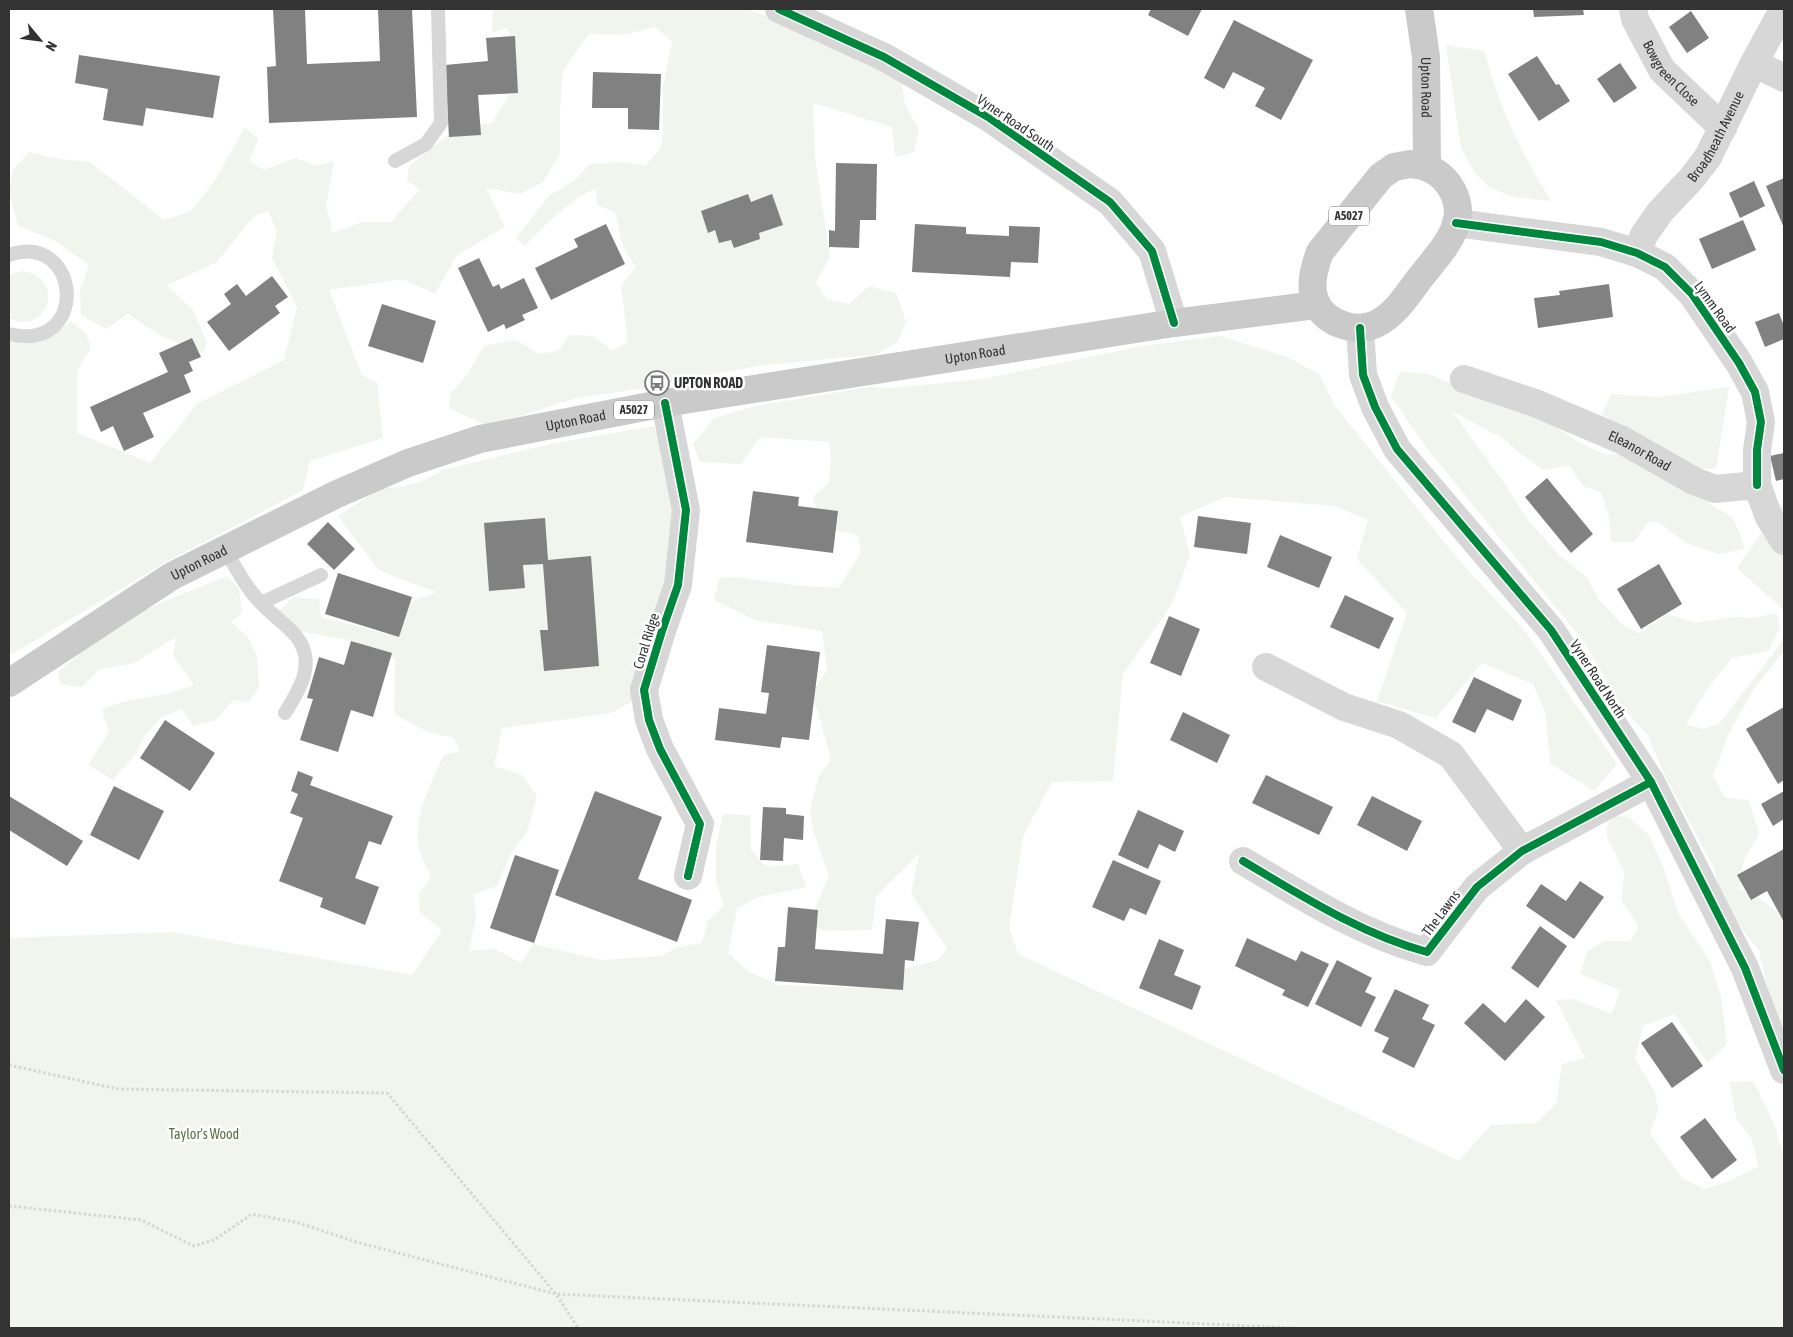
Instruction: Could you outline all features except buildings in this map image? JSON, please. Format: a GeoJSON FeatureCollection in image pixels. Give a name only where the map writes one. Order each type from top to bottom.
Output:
{"type":"FeatureCollection","features":[{"type":"Feature","properties":{"kind":"main road","name":"Upton Road"},"geometry":{"type":"LineString","coordinates":[[1419,9],[1426,57],[1427,167]]}},
{"type":"Feature","properties":{"kind":"main road","name":"A5027"},"geometry":{"type":"LineString","coordinates":[[1316,305],[1312,287],[1314,267],[1320,252],[1381,176],[1394,167],[1410,164],[1427,167]]}},
{"type":"Feature","properties":{"kind":"main road"},"geometry":{"type":"LineString","coordinates":[[1316,305],[1327,317],[1340,325],[1360,328],[1376,324],[1395,310],[1447,243],[1456,223],[1457,206],[1454,190],[1441,174],[1427,167]]}},
{"type":"Feature","properties":{"kind":"main road","name":"Upton Road"},"geometry":{"type":"LineString","coordinates":[[9,683],[172,576],[337,494],[408,464],[480,439],[665,404],[1174,323],[1316,305]]}},
{"type":"Feature","properties":{"kind":"street","name":"Vyner Road South"},"geometry":{"type":"LineString","coordinates":[[779,9],[884,57],[988,117],[1110,202],[1152,251],[1174,323]]}},
{"type":"Feature","properties":{"kind":"street","name":"Bowgreen Close"},"geometry":{"type":"LineString","coordinates":[[1633,9],[1635,20],[1662,70],[1722,128]]}},
{"type":"Feature","properties":{"kind":"street","name":"Broadheath Avenue"},"geometry":{"type":"LineString","coordinates":[[1637,253],[1644,235],[1660,212],[1692,178],[1708,157],[1754,62],[1778,19],[1784,12]]}},
{"type":"Feature","properties":{"kind":"street"},"geometry":{"type":"LineString","coordinates":[[1754,62],[1784,78]]}},
{"type":"Feature","properties":{"kind":"street","name":"Lymm Road"},"geometry":{"type":"LineString","coordinates":[[1456,223],[1601,242],[1637,253],[1665,267],[1692,294],[1739,364],[1755,392],[1761,422],[1757,450],[1757,485]]}},
{"type":"Feature","properties":{"kind":"street","name":"Vyner Road North"},"geometry":{"type":"LineString","coordinates":[[1360,328],[1364,375],[1375,407],[1397,449],[1552,630],[1651,782],[1745,968],[1784,1070]]}},
{"type":"Feature","properties":{"kind":"street","name":"Eleanor Road"},"geometry":{"type":"LineString","coordinates":[[1464,379],[1535,403],[1622,440],[1694,481],[1715,489],[1757,485]]}},
{"type":"Feature","properties":{"kind":"street","name":"Coral Ridge"},"geometry":{"type":"LineString","coordinates":[[665,404],[686,510],[678,585],[644,690],[649,720],[660,749],[700,824],[688,876]]}},
{"type":"Feature","properties":{"kind":"street"},"geometry":{"type":"LineString","coordinates":[[1757,485],[1769,517],[1784,541]]}},
{"type":"Feature","properties":{"kind":"street"},"geometry":{"type":"LineString","coordinates":[[1266,667],[1344,707],[1399,725],[1451,755],[1522,851]]}},
{"type":"Feature","properties":{"kind":"street","name":"The Lawns"},"geometry":{"type":"LineString","coordinates":[[1243,861],[1329,912],[1405,946],[1428,952],[1477,887],[1522,851],[1651,782]]}},
{"type":"Feature","properties":{"kind":"lane"},"geometry":{"type":"LineString","coordinates":[[395,161],[426,144],[441,123],[438,9]]}},
{"type":"Feature","properties":{"kind":"lane"},"geometry":{"type":"LineString","coordinates":[[9,255],[17,252],[31,252],[44,256],[55,263],[64,275],[68,289],[66,304],[61,318],[51,329],[37,336],[22,337],[9,334]]}},
{"type":"Feature","properties":{"kind":"lane"},"geometry":{"type":"LineString","coordinates":[[225,549],[247,586],[261,603],[296,635],[302,646],[306,658],[306,670],[301,688],[285,713]]}},
{"type":"Feature","properties":{"kind":"lane"},"geometry":{"type":"LineString","coordinates":[[261,603],[321,575]]}},
{"type":"Feature","properties":{"kind":"path"},"geometry":{"type":"LineString","coordinates":[[9,1065],[118,1089],[387,1093],[556,1294],[578,1328]]}},
{"type":"Feature","properties":{"kind":"path"},"geometry":{"type":"LineString","coordinates":[[9,1206],[141,1220],[194,1246],[214,1240],[252,1214],[299,1223],[356,1242],[556,1294],[1296,1328]]}},
{"type":"Feature","properties":{"kind":"green space"},"geometry":{"type":"Polygon","coordinates":[[[493,9],[743,9],[813,28],[899,64],[905,105],[919,129],[914,152],[895,157],[892,127],[813,103],[815,156],[830,257],[816,282],[826,299],[849,304],[869,286],[896,293],[906,322],[898,342],[875,355],[763,365],[638,389],[576,398],[487,426],[449,408],[450,394],[467,375],[484,346],[515,340],[540,354],[558,351],[570,335],[594,336],[612,351],[628,342],[621,286],[636,267],[623,248],[615,212],[597,205],[596,188],[566,207],[525,246],[516,238],[549,196],[575,180],[590,164],[623,162],[645,166],[661,148],[663,86],[672,42],[655,27],[622,35],[589,34],[563,71],[560,110],[560,154],[543,182],[520,194],[486,188],[505,227],[457,255],[435,294],[403,279],[329,290],[362,375],[377,383],[383,438],[310,461],[303,490],[166,562],[9,656],[9,334],[34,337],[48,336],[70,321],[86,333],[91,348],[77,371],[77,433],[150,463],[197,404],[284,360],[297,307],[272,258],[277,231],[268,211],[253,217],[217,262],[167,285],[193,310],[207,343],[203,353],[163,337],[128,314],[106,329],[81,315],[80,291],[89,265],[52,239],[18,226],[9,192],[13,170],[29,152],[59,159],[90,162],[164,220],[191,211],[214,182],[245,127],[258,140],[249,161],[264,170],[296,158],[315,166],[334,161],[326,206],[333,233],[362,222],[391,222],[420,189],[407,181],[409,166],[456,128],[492,123],[511,92],[517,48],[506,28],[492,33],[493,9]]]}},
{"type":"Feature","properties":{"kind":"green space"},"geometry":{"type":"Polygon","coordinates":[[[1446,45],[1484,51],[1510,125],[1551,201],[1513,197],[1489,187],[1475,173],[1461,148],[1446,45]]]}},
{"type":"Feature","properties":{"kind":"green space"},"geometry":{"type":"Polygon","coordinates":[[[21,271],[36,275],[44,283],[48,293],[47,304],[42,313],[34,320],[22,322],[9,318],[9,275],[21,271]]]}},
{"type":"Feature","properties":{"kind":"green space","name":"Taylor's Wood"},"geometry":{"type":"Polygon","coordinates":[[[1220,336],[1287,357],[1319,374],[1335,406],[1456,557],[1525,631],[1617,764],[1594,791],[1550,763],[1545,711],[1533,684],[1482,663],[1436,718],[1377,701],[1407,613],[1357,559],[1368,520],[1335,506],[1225,497],[1180,517],[1190,555],[1172,604],[1123,674],[1113,781],[1052,782],[1023,836],[1009,928],[1018,954],[1459,1161],[1491,1125],[1536,1123],[1556,1104],[1562,1064],[1585,1058],[1556,1000],[1573,999],[1612,1014],[1620,990],[1580,974],[1587,952],[1604,941],[1630,941],[1639,926],[1622,901],[1624,871],[1607,837],[1607,825],[1614,816],[1629,817],[1649,835],[1664,869],[1678,913],[1710,961],[1721,997],[1727,1044],[1708,1063],[1674,1014],[1643,1026],[1635,1059],[1655,1092],[1658,1110],[1650,1133],[1682,1178],[1704,1189],[1727,1182],[1758,1167],[1752,1139],[1737,1120],[1729,1082],[1754,1081],[1775,1127],[1784,1157],[1784,1328],[9,1328],[9,938],[171,932],[412,975],[442,930],[420,913],[419,894],[431,877],[421,855],[418,829],[423,804],[444,755],[460,751],[454,738],[428,732],[394,714],[395,659],[354,641],[286,629],[278,612],[293,597],[319,599],[321,617],[387,634],[405,604],[437,592],[378,569],[338,516],[381,488],[401,487],[420,482],[443,470],[551,444],[654,426],[666,455],[680,525],[635,700],[611,713],[502,728],[494,766],[522,775],[537,796],[527,832],[511,853],[497,886],[474,894],[476,917],[469,951],[495,949],[521,963],[533,944],[601,960],[661,956],[678,947],[702,943],[708,920],[724,906],[716,882],[716,847],[723,814],[750,815],[751,849],[766,867],[798,864],[806,887],[759,897],[737,908],[728,953],[749,972],[778,985],[894,989],[904,969],[938,960],[947,949],[911,893],[919,854],[876,896],[872,930],[824,931],[816,927],[815,908],[829,876],[813,830],[810,810],[819,775],[831,760],[818,711],[810,695],[827,670],[822,631],[755,620],[714,600],[719,578],[734,577],[794,585],[838,588],[861,553],[858,535],[827,529],[812,498],[829,483],[831,456],[829,442],[760,437],[741,464],[700,462],[693,444],[714,418],[756,406],[869,387],[892,388],[983,379],[1142,346],[1220,336]]]}},
{"type":"Feature","properties":{"kind":"green space"},"geometry":{"type":"Polygon","coordinates":[[[1400,372],[1426,373],[1554,425],[1580,443],[1607,455],[1631,452],[1630,430],[1602,415],[1611,394],[1659,397],[1729,387],[1716,469],[1688,469],[1670,478],[1733,518],[1744,549],[1718,554],[1686,543],[1657,521],[1647,523],[1634,542],[1611,542],[1609,516],[1601,492],[1583,486],[1569,465],[1543,470],[1504,439],[1452,411],[1528,520],[1560,556],[1588,578],[1598,599],[1624,626],[1639,633],[1668,614],[1696,623],[1731,617],[1753,618],[1777,613],[1780,628],[1768,651],[1732,658],[1707,689],[1686,724],[1703,729],[1719,724],[1784,639],[1784,651],[1753,690],[1729,733],[1713,775],[1725,798],[1749,800],[1759,834],[1743,862],[1739,889],[1760,899],[1784,918],[1784,1058],[1759,950],[1723,906],[1714,868],[1665,776],[1647,734],[1621,706],[1584,642],[1425,446],[1391,396],[1400,372]]]}},
{"type":"Feature","properties":{"kind":"green space"},"geometry":{"type":"Polygon","coordinates":[[[1784,500],[1784,610],[1737,568],[1784,500]]]}},
{"type":"Feature","properties":{"kind":"green space"},"geometry":{"type":"Polygon","coordinates":[[[227,576],[239,589],[242,613],[231,622],[248,637],[257,656],[259,687],[249,702],[233,700],[216,720],[193,726],[182,709],[162,717],[145,735],[135,755],[113,780],[88,765],[109,732],[102,709],[126,701],[167,694],[194,685],[173,656],[176,637],[134,663],[100,669],[82,687],[61,685],[58,672],[78,655],[81,642],[156,605],[227,576]]]}},
{"type":"Feature","properties":{"kind":"cycle path"},"geometry":{"type":"LineString","coordinates":[[779,9],[884,57],[988,117],[1110,202],[1152,251],[1174,323]]}},
{"type":"Feature","properties":{"kind":"cycle path"},"geometry":{"type":"LineString","coordinates":[[1456,223],[1601,242],[1637,253],[1665,267],[1692,294],[1739,363],[1755,392],[1761,422],[1757,450],[1757,485]]}},
{"type":"Feature","properties":{"kind":"cycle path"},"geometry":{"type":"LineString","coordinates":[[1360,328],[1363,375],[1375,407],[1397,449],[1551,630],[1651,782],[1745,968],[1784,1070]]}},
{"type":"Feature","properties":{"kind":"cycle path"},"geometry":{"type":"LineString","coordinates":[[665,403],[686,510],[678,585],[644,690],[649,720],[660,749],[700,824],[688,876]]}},
{"type":"Feature","properties":{"kind":"cycle path"},"geometry":{"type":"LineString","coordinates":[[1243,861],[1355,925],[1427,952],[1477,887],[1522,851],[1651,782]]}},
{"type":"Feature","properties":{"kind":"place","name":"UPTON ROAD"},"geometry":{"type":"Point","coordinates":[657,383]}}]}
